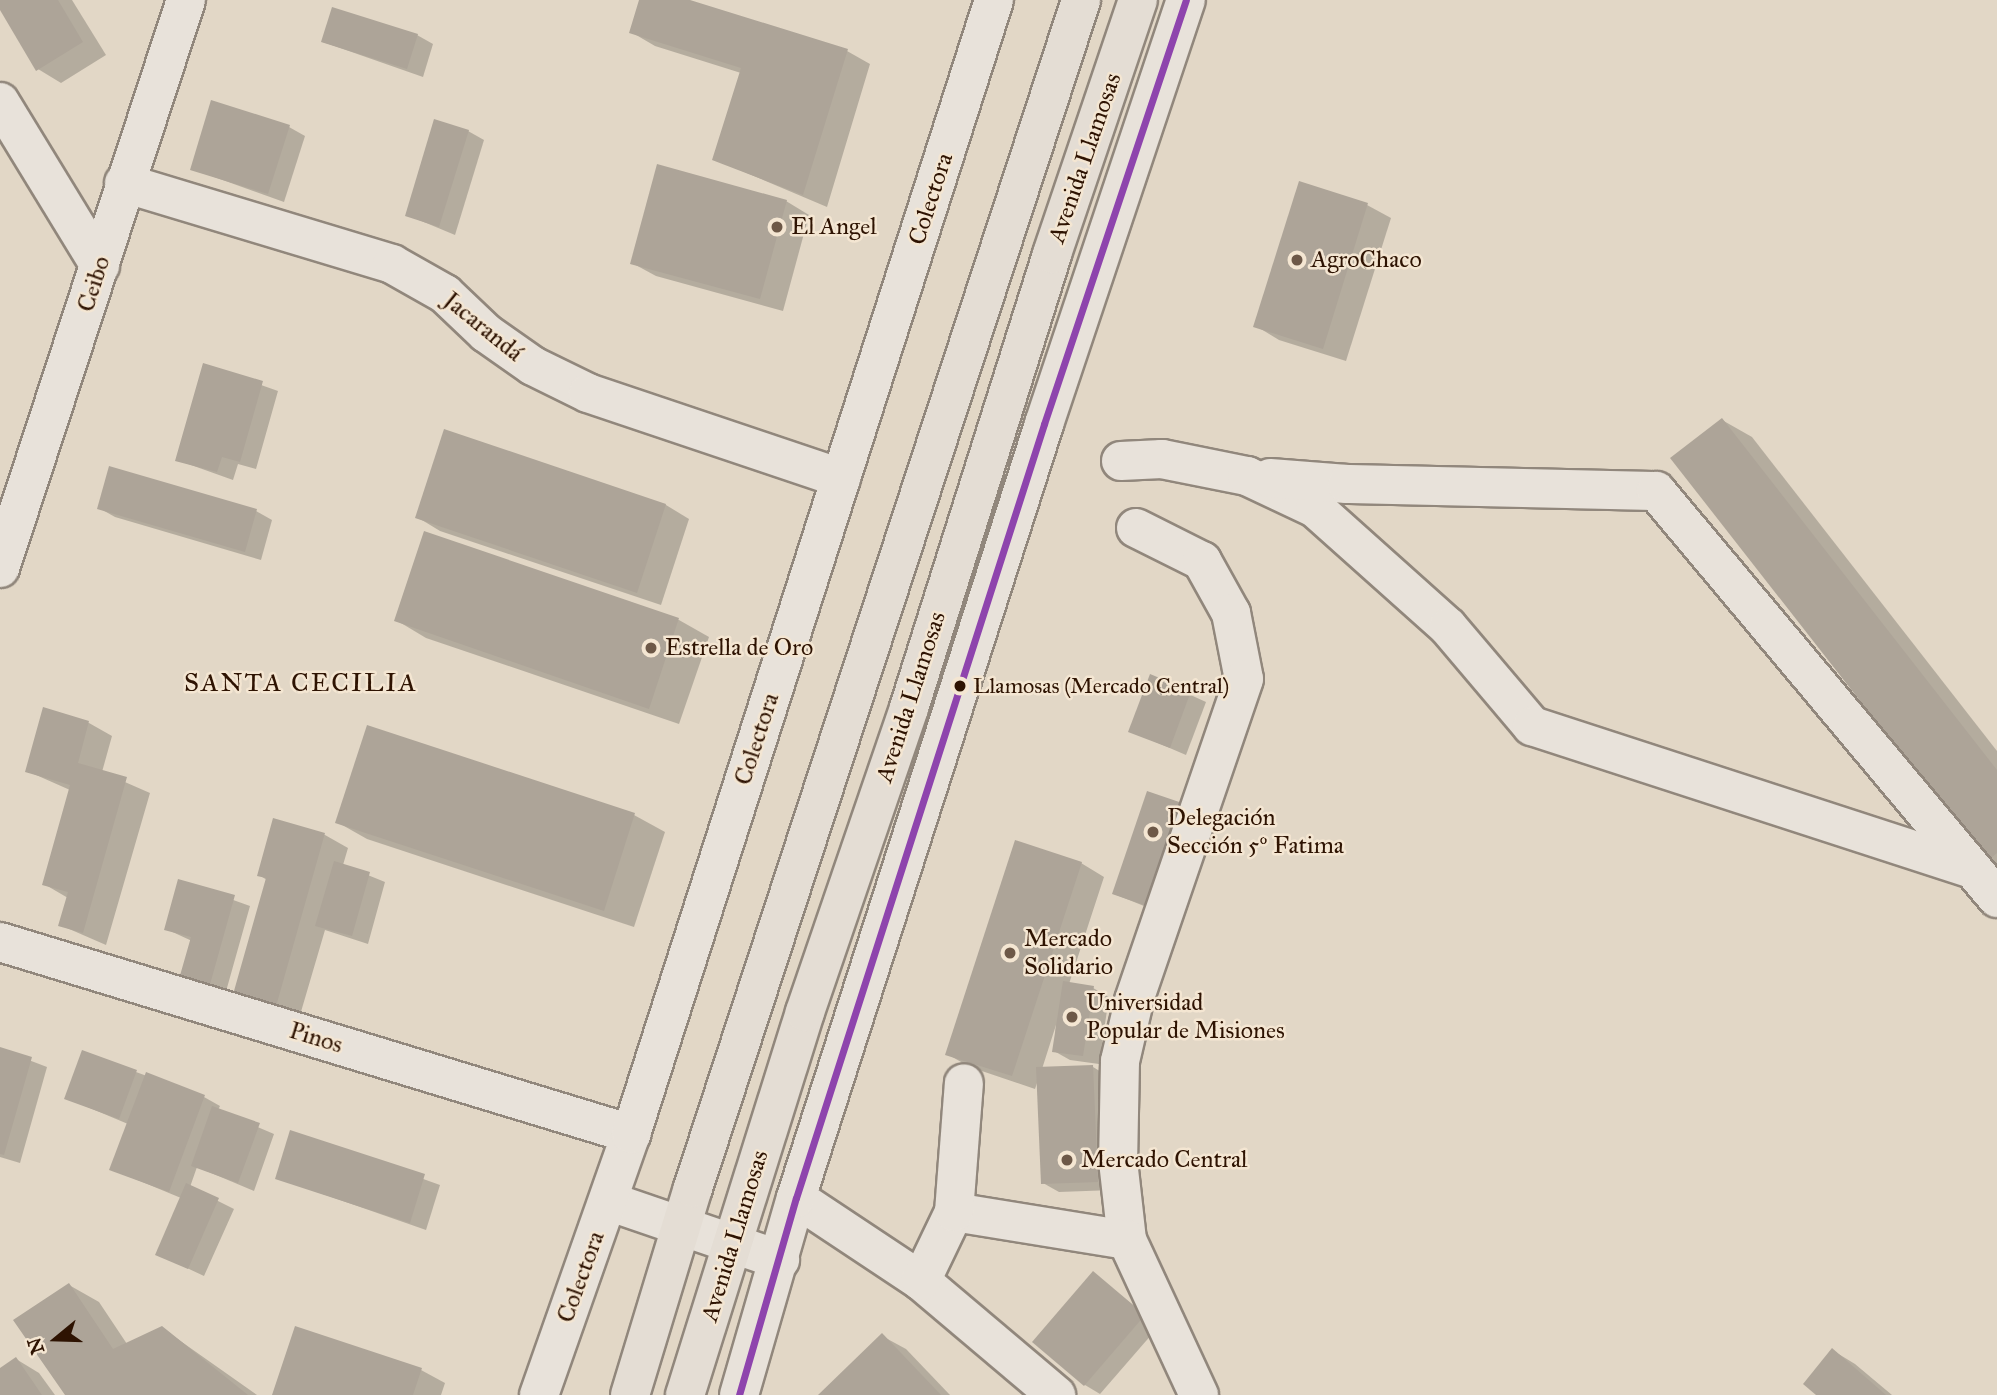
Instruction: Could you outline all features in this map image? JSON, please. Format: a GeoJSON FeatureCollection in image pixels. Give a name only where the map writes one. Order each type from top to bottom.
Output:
{"type":"FeatureCollection","features":[{"type":"Feature","properties":{"kind":"highway"},"geometry":{"type":"LineString","coordinates":[[631,1395],[682,1226],[1081,0]]}},
{"type":"Feature","properties":{"kind":"highway","name":"Avenida Llamosas"},"geometry":{"type":"LineString","coordinates":[[685,1395],[1003,408],[1138,0]]}},
{"type":"Feature","properties":{"kind":"street","name":"Ceibo"},"geometry":{"type":"LineString","coordinates":[[0,568],[186,0]]}},
{"type":"Feature","properties":{"kind":"street","name":"Colectora"},"geometry":{"type":"LineString","coordinates":[[539,1395],[631,1134],[994,0]]}},
{"type":"Feature","properties":{"kind":"street"},"geometry":{"type":"LineString","coordinates":[[739,1395],[796,1198],[1044,424],[1186,0]]}},
{"type":"Feature","properties":{"kind":"street"},"geometry":{"type":"LineString","coordinates":[[0,102],[100,266]]}},
{"type":"Feature","properties":{"kind":"street","name":"Jacarandá"},"geometry":{"type":"LineString","coordinates":[[124,183],[392,264],[445,294],[486,334],[533,366],[566,382],[841,478]]}},
{"type":"Feature","properties":{"kind":"street"},"geometry":{"type":"LineString","coordinates":[[1003,408],[1044,424]]}},
{"type":"Feature","properties":{"kind":"street"},"geometry":{"type":"LineString","coordinates":[[1121,461],[1162,459],[1247,476],[1347,484],[1656,491],[1969,868],[1997,898]]}},
{"type":"Feature","properties":{"kind":"street"},"geometry":{"type":"LineString","coordinates":[[1247,476],[1315,508],[1448,627],[1532,726],[1969,868]]}},
{"type":"Feature","properties":{"kind":"street"},"geometry":{"type":"LineString","coordinates":[[1136,528],[1202,561],[1231,613],[1244,679],[1134,1001],[1120,1061],[1118,1161],[1127,1240],[1199,1395]]}},
{"type":"Feature","properties":{"kind":"street","name":"Pinos"},"geometry":{"type":"LineString","coordinates":[[0,942],[631,1134]]}},
{"type":"Feature","properties":{"kind":"street"},"geometry":{"type":"LineString","coordinates":[[921,1281],[954,1212],[964,1132],[964,1083]]}},
{"type":"Feature","properties":{"kind":"street"},"geometry":{"type":"LineString","coordinates":[[733,1242],[796,1198]]}},
{"type":"Feature","properties":{"kind":"street"},"geometry":{"type":"LineString","coordinates":[[796,1198],[921,1281],[1056,1395]]}},
{"type":"Feature","properties":{"kind":"street"},"geometry":{"type":"LineString","coordinates":[[608,1201],[780,1260]]}},
{"type":"Feature","properties":{"kind":"street"},"geometry":{"type":"LineString","coordinates":[[954,1212],[1127,1240]]}},
{"type":"Feature","properties":{"kind":"building"},"geometry":{"type":"Polygon","coordinates":[[[0,0],[58,0],[83,42],[36,71],[0,10],[0,0]]]}},
{"type":"Feature","properties":{"kind":"building"},"geometry":{"type":"Polygon","coordinates":[[[639,0],[690,0],[848,49],[803,195],[712,160],[741,68],[629,33],[639,0]]]}},
{"type":"Feature","properties":{"kind":"building"},"geometry":{"type":"Polygon","coordinates":[[[332,7],[418,34],[407,69],[321,42],[332,7]]]}},
{"type":"Feature","properties":{"kind":"building"},"geometry":{"type":"Polygon","coordinates":[[[211,100],[290,125],[268,194],[190,170],[211,100]]]}},
{"type":"Feature","properties":{"kind":"building"},"geometry":{"type":"Polygon","coordinates":[[[434,119],[469,130],[439,227],[405,216],[434,119]]]}},
{"type":"Feature","properties":{"kind":"building"},"geometry":{"type":"Polygon","coordinates":[[[657,164],[787,200],[760,299],[630,264],[657,164]]]}},
{"type":"Feature","properties":{"kind":"building"},"geometry":{"type":"Polygon","coordinates":[[[1299,181],[1368,203],[1323,349],[1253,327],[1299,181]]]}},
{"type":"Feature","properties":{"kind":"building"},"geometry":{"type":"Polygon","coordinates":[[[203,363],[263,381],[240,462],[222,457],[217,472],[175,461],[203,363]]]}},
{"type":"Feature","properties":{"kind":"building"},"geometry":{"type":"Polygon","coordinates":[[[1722,418],[1997,770],[1997,853],[1986,862],[1670,458],[1722,418]]]}},
{"type":"Feature","properties":{"kind":"building"},"geometry":{"type":"Polygon","coordinates":[[[444,429],[666,504],[637,593],[415,518],[444,429]]]}},
{"type":"Feature","properties":{"kind":"building"},"geometry":{"type":"Polygon","coordinates":[[[109,466],[257,509],[245,552],[97,509],[109,466]]]}},
{"type":"Feature","properties":{"kind":"building"},"geometry":{"type":"Polygon","coordinates":[[[424,531],[679,618],[649,709],[394,621],[424,531]]]}},
{"type":"Feature","properties":{"kind":"building"},"geometry":{"type":"Polygon","coordinates":[[[1150,674],[1191,691],[1170,748],[1128,732],[1150,674]]]}},
{"type":"Feature","properties":{"kind":"building"},"geometry":{"type":"Polygon","coordinates":[[[43,707],[89,721],[78,763],[127,777],[83,933],[58,926],[68,892],[42,885],[70,785],[25,772],[43,707]]]}},
{"type":"Feature","properties":{"kind":"building"},"geometry":{"type":"Polygon","coordinates":[[[367,725],[635,813],[604,911],[335,823],[367,725]]]}},
{"type":"Feature","properties":{"kind":"building"},"geometry":{"type":"Polygon","coordinates":[[[1147,791],[1188,805],[1153,908],[1112,894],[1147,791]]]}},
{"type":"Feature","properties":{"kind":"building"},"geometry":{"type":"Polygon","coordinates":[[[273,818],[325,833],[275,1010],[232,998],[266,878],[257,876],[273,818]]]}},
{"type":"Feature","properties":{"kind":"building"},"geometry":{"type":"Polygon","coordinates":[[[1015,840],[1082,862],[1012,1076],[945,1055],[1015,840]]]}},
{"type":"Feature","properties":{"kind":"building"},"geometry":{"type":"Polygon","coordinates":[[[334,861],[370,872],[352,936],[315,926],[334,861]]]}},
{"type":"Feature","properties":{"kind":"building"},"geometry":{"type":"Polygon","coordinates":[[[178,879],[235,895],[209,988],[179,979],[191,937],[164,930],[178,879]]]}},
{"type":"Feature","properties":{"kind":"building"},"geometry":{"type":"Polygon","coordinates":[[[1063,981],[1094,986],[1083,1056],[1052,1052],[1063,981]]]}},
{"type":"Feature","properties":{"kind":"building"},"geometry":{"type":"Polygon","coordinates":[[[0,1047],[32,1057],[4,1155],[0,1154],[0,1047]]]}},
{"type":"Feature","properties":{"kind":"building"},"geometry":{"type":"Polygon","coordinates":[[[82,1050],[137,1070],[119,1119],[64,1099],[82,1050]]]}},
{"type":"Feature","properties":{"kind":"building"},"geometry":{"type":"Polygon","coordinates":[[[1093,1065],[1098,1182],[1041,1184],[1036,1067],[1093,1065]]]}},
{"type":"Feature","properties":{"kind":"building"},"geometry":{"type":"Polygon","coordinates":[[[146,1072],[205,1095],[169,1192],[109,1170],[146,1072]]]}},
{"type":"Feature","properties":{"kind":"building"},"geometry":{"type":"Polygon","coordinates":[[[212,1106],[260,1123],[238,1183],[191,1166],[212,1106]]]}},
{"type":"Feature","properties":{"kind":"building"},"geometry":{"type":"Polygon","coordinates":[[[290,1130],[425,1174],[410,1223],[275,1179],[290,1130]]]}},
{"type":"Feature","properties":{"kind":"building"},"geometry":{"type":"Polygon","coordinates":[[[186,1183],[219,1198],[188,1269],[155,1255],[186,1183]]]}},
{"type":"Feature","properties":{"kind":"building"},"geometry":{"type":"Polygon","coordinates":[[[1093,1271],[1145,1315],[1084,1386],[1032,1342],[1093,1271]]]}},
{"type":"Feature","properties":{"kind":"building"},"geometry":{"type":"Polygon","coordinates":[[[69,1283],[113,1349],[162,1326],[248,1395],[65,1395],[13,1320],[69,1283]]]}},
{"type":"Feature","properties":{"kind":"building"},"geometry":{"type":"Polygon","coordinates":[[[295,1326],[422,1368],[413,1395],[272,1395],[295,1326]]]}},
{"type":"Feature","properties":{"kind":"building"},"geometry":{"type":"Polygon","coordinates":[[[882,1333],[941,1395],[818,1395],[882,1333]]]}},
{"type":"Feature","properties":{"kind":"building"},"geometry":{"type":"Polygon","coordinates":[[[1832,1348],[1886,1395],[1816,1395],[1803,1384],[1832,1348]]]}},
{"type":"Feature","properties":{"kind":"building"},"geometry":{"type":"Polygon","coordinates":[[[16,1357],[42,1395],[0,1395],[0,1368],[16,1357]]]}},
{"type":"Feature","properties":{"kind":"transit line"},"geometry":{"type":"LineString","coordinates":[[739,1395],[796,1198],[1044,424],[1186,0]]}},
{"type":"Feature","properties":{"kind":"place","name":"El Angel"},"geometry":{"type":"Point","coordinates":[777,227]}},
{"type":"Feature","properties":{"kind":"place","name":"AgroChaco"},"geometry":{"type":"Point","coordinates":[1297,260]}},
{"type":"Feature","properties":{"kind":"place","name":"Estrella de Oro"},"geometry":{"type":"Point","coordinates":[651,648]}},
{"type":"Feature","properties":{"kind":"place","name":"Llamosas (Mercado Central)"},"geometry":{"type":"Point","coordinates":[960,686]}},
{"type":"Feature","properties":{"kind":"place","name":"Delegación Sección 5º Fatima"},"geometry":{"type":"Point","coordinates":[1153,832]}},
{"type":"Feature","properties":{"kind":"place","name":"Mercado Solidario"},"geometry":{"type":"Point","coordinates":[1010,953]}},
{"type":"Feature","properties":{"kind":"place","name":"Universidad Popular de Misiones"},"geometry":{"type":"Point","coordinates":[1072,1017]}},
{"type":"Feature","properties":{"kind":"place","name":"Mercado Central"},"geometry":{"type":"Point","coordinates":[1067,1160]}},
{"type":"Feature","properties":{"kind":"district","name":"SANTA CECILIA"},"geometry":{"type":"Point","coordinates":[301,683]}}]}
